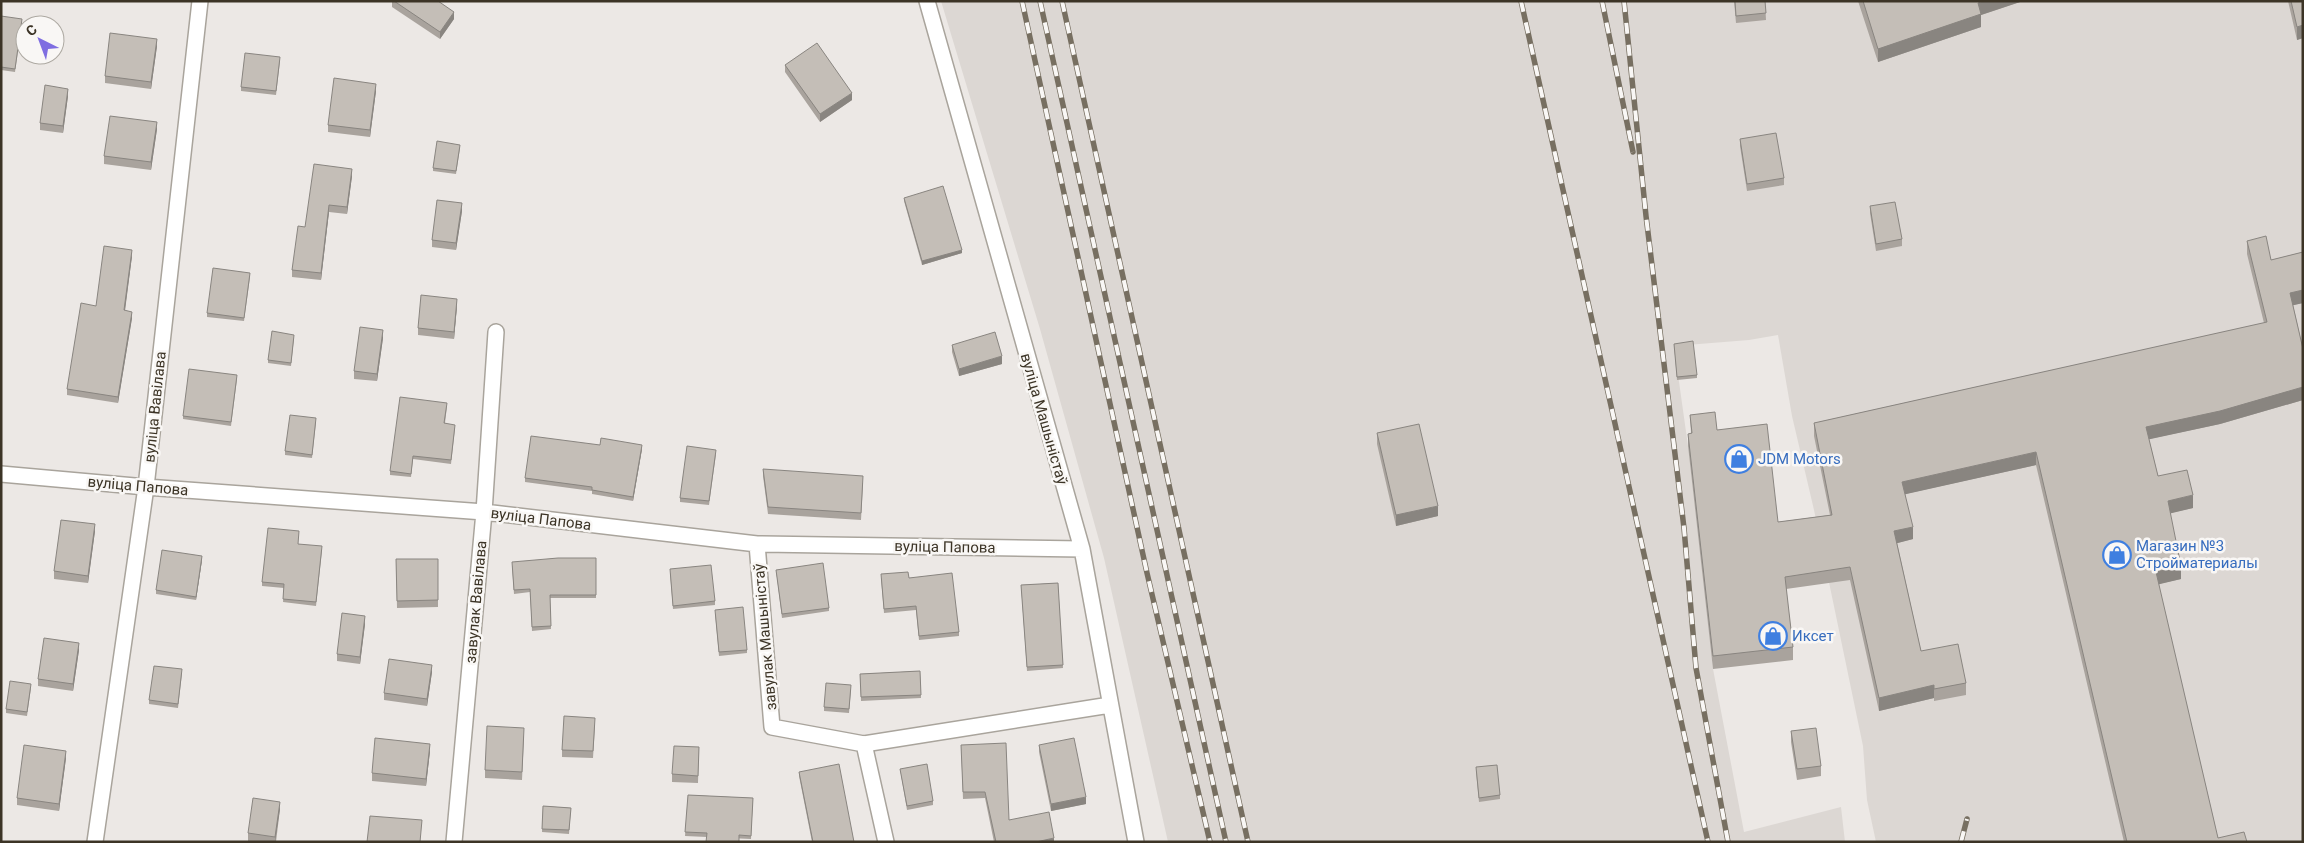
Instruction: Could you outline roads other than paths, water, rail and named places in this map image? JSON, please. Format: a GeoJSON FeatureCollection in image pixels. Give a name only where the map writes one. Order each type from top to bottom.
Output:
{"type":"FeatureCollection","features":[{"type":"Feature","properties":{"kind":"street","name":"вуліца Вавілава"},"geometry":{"type":"LineString","coordinates":[[95,842],[146,487],[200,1]]}},
{"type":"Feature","properties":{"kind":"street","name":"вуліца Машыністаў"},"geometry":{"type":"LineString","coordinates":[[927,1],[1082,549],[1136,842]]}},
{"type":"Feature","properties":{"kind":"street","name":"завулак Вавілава"},"geometry":{"type":"LineString","coordinates":[[454,842],[484,512],[496,332]]}},
{"type":"Feature","properties":{"kind":"street","name":"вуліца Папова"},"geometry":{"type":"LineString","coordinates":[[1,474],[146,487],[484,512],[757,544],[1082,549]]}},
{"type":"Feature","properties":{"kind":"street","name":"завулак Машыністаў"},"geometry":{"type":"LineString","coordinates":[[757,544],[772,727],[864,744],[1110,705]]}},
{"type":"Feature","properties":{"kind":"street"},"geometry":{"type":"LineString","coordinates":[[864,744],[886,842]]}},
{"type":"Feature","properties":{"kind":"railway"},"geometry":{"type":"LineString","coordinates":[[1022,1],[1147,573],[1210,842]]}},
{"type":"Feature","properties":{"kind":"railway"},"geometry":{"type":"LineString","coordinates":[[1040,1],[1226,842]]}},
{"type":"Feature","properties":{"kind":"railway"},"geometry":{"type":"LineString","coordinates":[[1062,1],[1248,842]]}},
{"type":"Feature","properties":{"kind":"railway"},"geometry":{"type":"LineString","coordinates":[[1521,1],[1708,842]]}},
{"type":"Feature","properties":{"kind":"railway"},"geometry":{"type":"LineString","coordinates":[[1602,1],[1633,152]]}},
{"type":"Feature","properties":{"kind":"railway"},"geometry":{"type":"LineString","coordinates":[[1624,1],[1646,216],[1684,528],[1696,668],[1728,842]]}},
{"type":"Feature","properties":{"kind":"railway"},"geometry":{"type":"LineString","coordinates":[[1961,842],[1967,819]]}},
{"type":"Feature","properties":{"kind":"place","name":"JDM Motors"},"geometry":{"type":"Point","coordinates":[1739,459]}},
{"type":"Feature","properties":{"kind":"place","name":"Магазин №3 Стройматериалы"},"geometry":{"type":"Point","coordinates":[2117,555]}},
{"type":"Feature","properties":{"kind":"place","name":"Иксет"},"geometry":{"type":"Point","coordinates":[1773,636]}}]}
